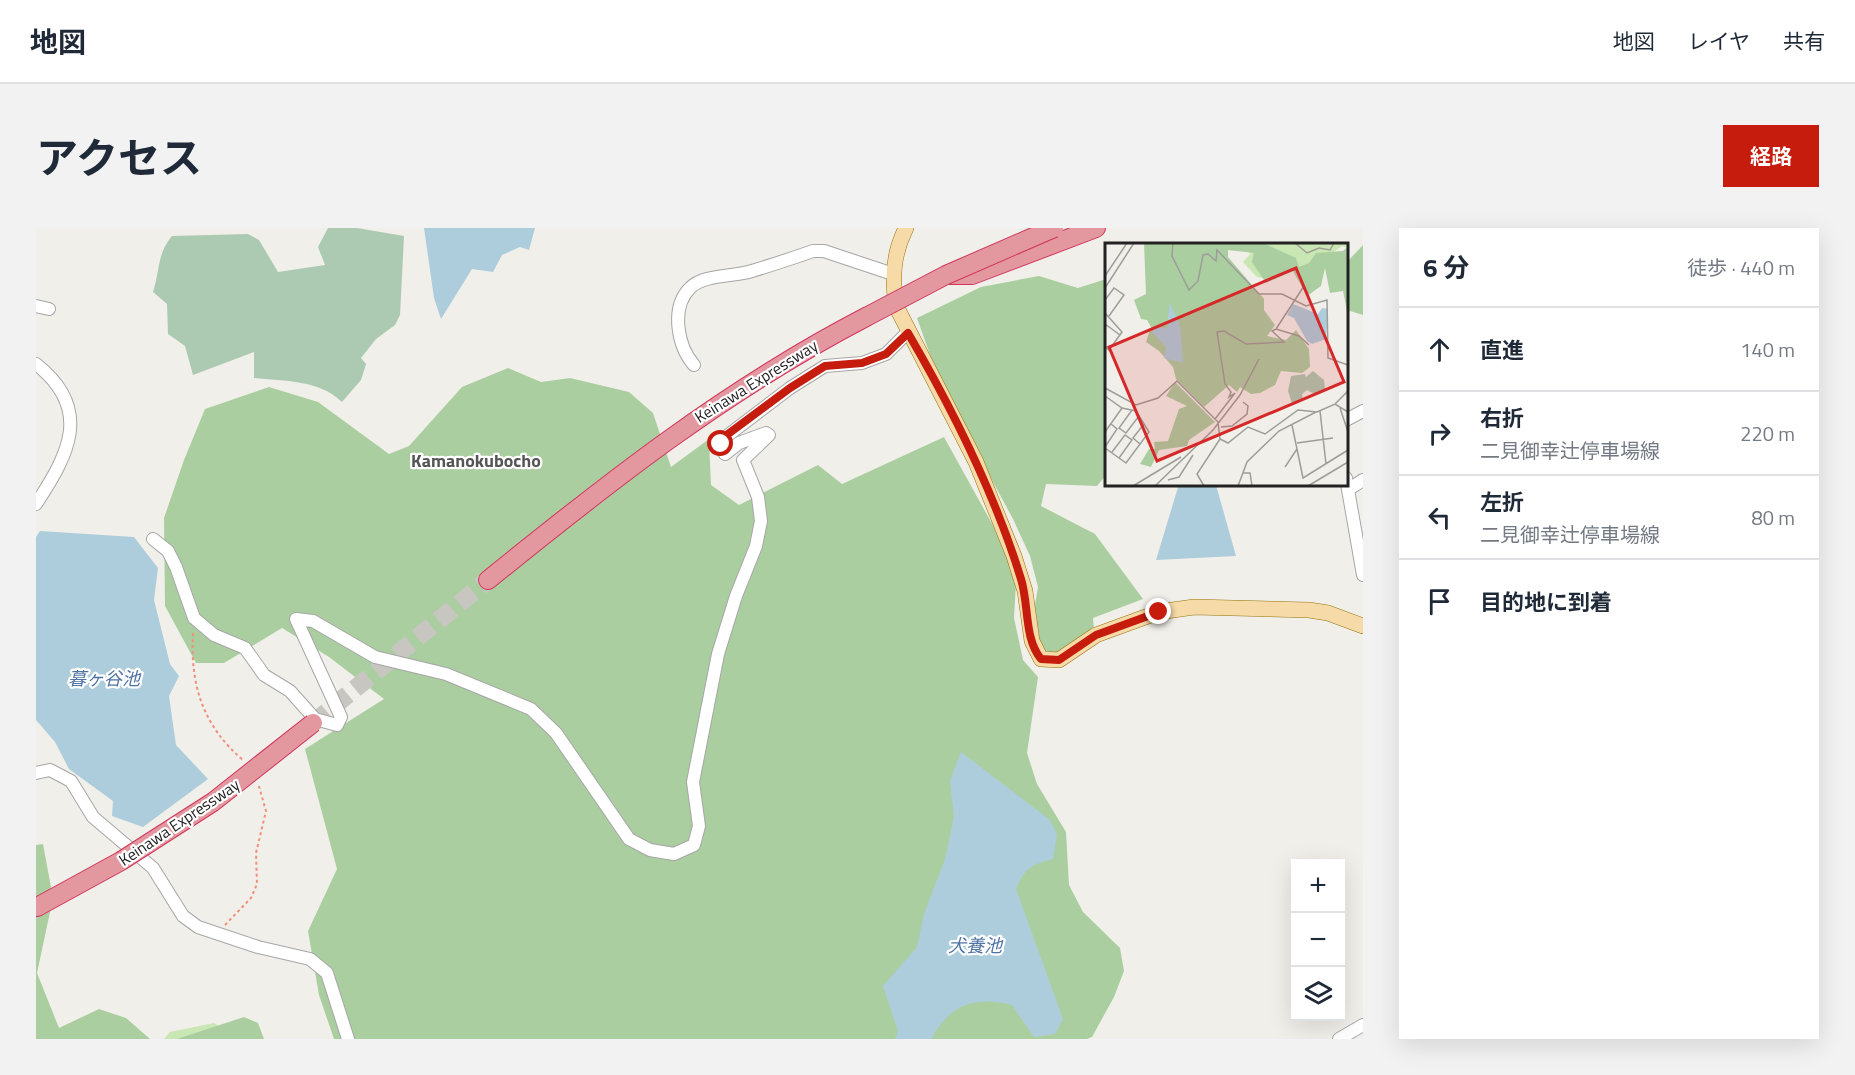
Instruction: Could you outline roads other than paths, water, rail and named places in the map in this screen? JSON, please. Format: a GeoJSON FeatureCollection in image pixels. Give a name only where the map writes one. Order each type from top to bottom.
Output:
{"type":"FeatureCollection","features":[{"type":"Feature","properties":{"kind":"highway"},"geometry":{"type":"LineString","coordinates":[[882,308],[907,288],[1022,228]]}},
{"type":"Feature","properties":{"kind":"highway","name":"Keinawa Expressway"},"geometry":{"type":"LineString","coordinates":[[488,580],[695,418],[800,351],[946,274],[1054,228]]}},
{"type":"Feature","properties":{"kind":"highway"},"geometry":{"type":"LineString","coordinates":[[946,274],[972,275],[1087,231]]}},
{"type":"Feature","properties":{"kind":"highway","name":"Keinawa Expressway"},"geometry":{"type":"LineString","coordinates":[[37,907],[121,861],[213,802],[313,723]]}},
{"type":"Feature","properties":{"kind":"main road"},"geometry":{"type":"LineString","coordinates":[[906,228],[897,250],[893,274],[897,308],[976,462],[1006,535],[1025,591],[1034,647],[1041,659],[1059,660],[1096,635],[1142,617],[1194,607],[1309,610],[1338,615],[1363,626]]}},
{"type":"Feature","properties":{"kind":"street"},"geometry":{"type":"LineString","coordinates":[[694,365],[688,359],[677,329],[689,289],[703,281],[749,272],[813,251],[824,251],[893,274]]}},
{"type":"Feature","properties":{"kind":"street"},"geometry":{"type":"LineString","coordinates":[[153,539],[168,551],[194,618],[214,635],[245,648],[264,675],[290,691],[315,719],[336,725],[341,717],[296,619],[313,621],[375,657],[446,674],[531,709],[556,733],[629,839],[650,850],[674,854],[694,845],[699,826],[693,782],[718,654],[736,596],[756,546],[761,521],[758,497],[742,460],[769,435],[766,433],[739,443],[725,454],[720,448],[723,439],[790,388],[825,366],[862,363],[886,354],[908,333]]}},
{"type":"Feature","properties":{"kind":"street"},"geometry":{"type":"LineString","coordinates":[[36,504],[50,486],[68,441],[72,416],[60,388],[39,368]]}},
{"type":"Feature","properties":{"kind":"street"},"geometry":{"type":"LineString","coordinates":[[1348,419],[1363,411]]}},
{"type":"Feature","properties":{"kind":"street"},"geometry":{"type":"LineString","coordinates":[[1363,480],[1348,483],[1361,549],[1363,575]]}},
{"type":"Feature","properties":{"kind":"street"},"geometry":{"type":"LineString","coordinates":[[36,773],[50,770],[71,781],[93,817],[153,868],[183,916],[198,927],[258,947],[310,959],[327,973],[348,1039]]}},
{"type":"Feature","properties":{"kind":"street"},"geometry":{"type":"LineString","coordinates":[[1339,1039],[1363,1024]]}},
{"type":"Feature","properties":{"kind":"water"},"geometry":{"type":"Polygon","coordinates":[[[424,228],[535,228],[529,250],[520,247],[502,255],[493,272],[472,269],[441,319],[434,298],[424,228]]]}},
{"type":"Feature","properties":{"kind":"water"},"geometry":{"type":"Polygon","coordinates":[[[1178,486],[1216,486],[1236,556],[1156,560],[1178,486]]]}},
{"type":"Feature","properties":{"kind":"water","name":"暮ヶ谷池"},"geometry":{"type":"Polygon","coordinates":[[[40,531],[134,537],[158,568],[154,600],[170,664],[179,676],[169,696],[176,745],[208,779],[143,827],[112,816],[113,801],[69,769],[55,742],[36,720],[36,537],[40,531]]]}},
{"type":"Feature","properties":{"kind":"water","name":"犬養池"},"geometry":{"type":"Polygon","coordinates":[[[961,752],[1050,820],[1057,834],[1053,859],[1030,868],[1016,889],[1063,1019],[1055,1034],[1034,1037],[1012,1005],[986,1002],[955,1010],[938,1027],[931,1039],[895,1039],[898,1031],[883,986],[917,947],[924,914],[945,859],[954,817],[950,781],[961,752]]]}},
{"type":"Feature","properties":{"kind":"tunnel"},"geometry":{"type":"LineString","coordinates":[[313,723],[488,580]]}},
{"type":"Feature","properties":{"kind":"district","name":"Kamanokubocho"},"geometry":{"type":"Point","coordinates":[476,460]}}]}
